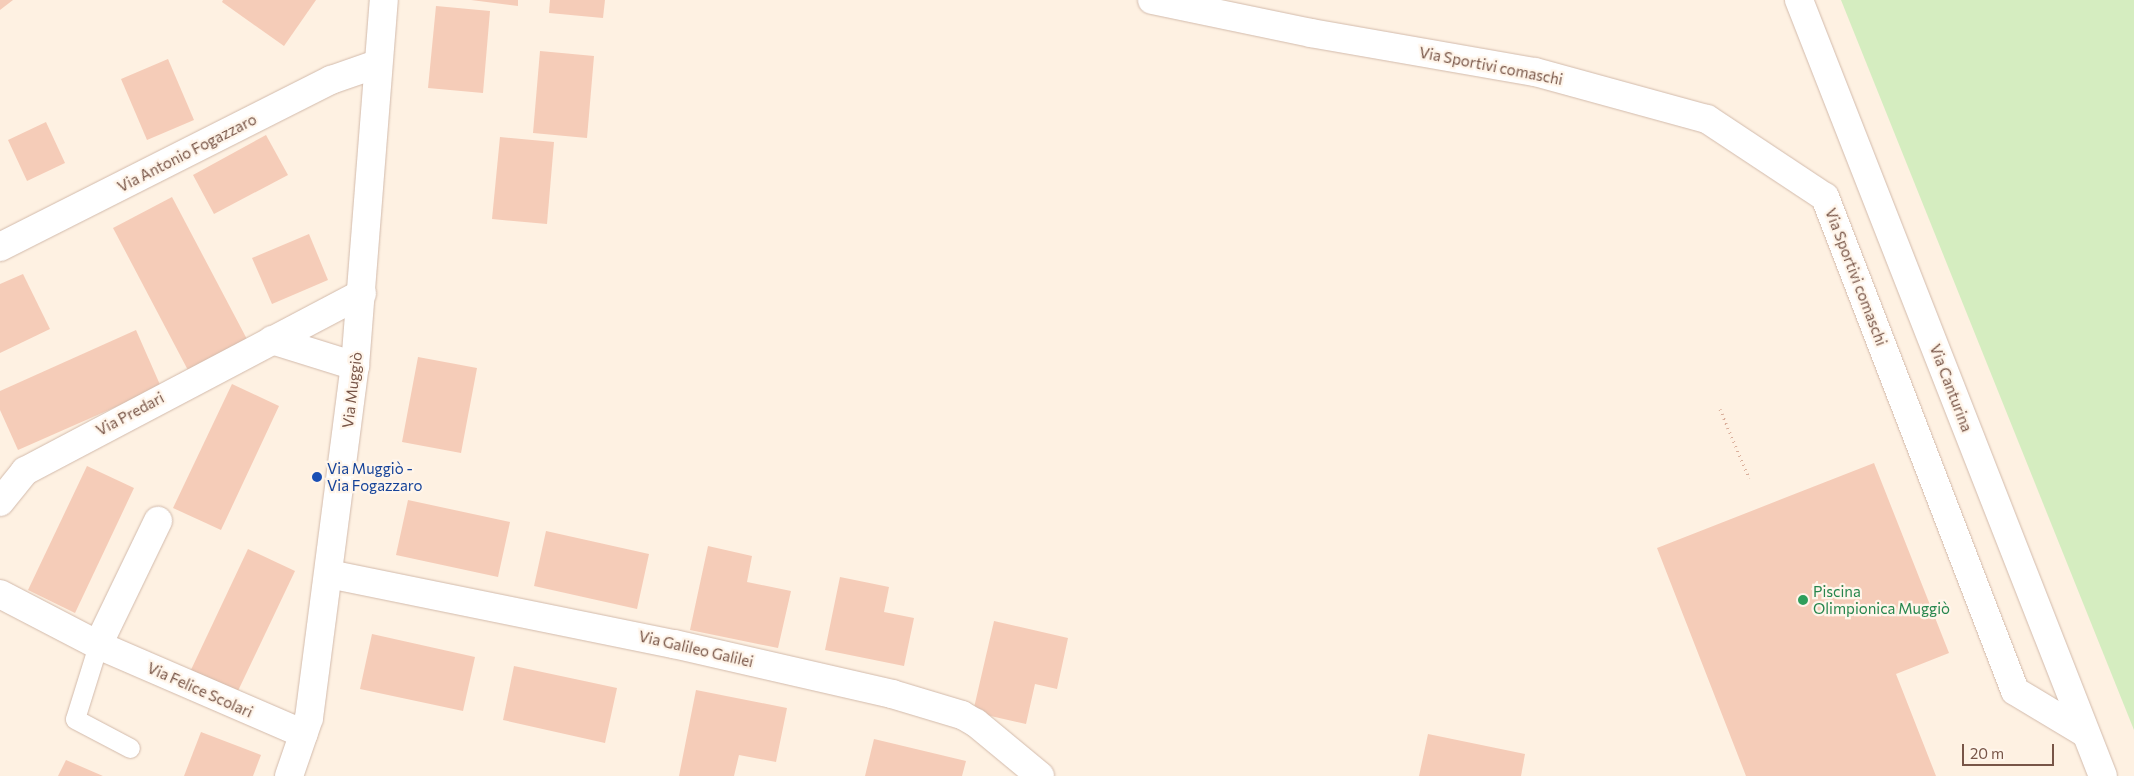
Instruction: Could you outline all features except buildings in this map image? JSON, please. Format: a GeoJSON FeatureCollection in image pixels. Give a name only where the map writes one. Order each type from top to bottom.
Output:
{"type":"FeatureCollection","features":[{"type":"Feature","properties":{"kind":"street","name":"Via Muggiò"},"geometry":{"type":"LineString","coordinates":[[289,776],[309,718],[355,366],[362,293],[377,64],[384,0]]}},
{"type":"Feature","properties":{"kind":"street","name":"Via Sportivi comaschi"},"geometry":{"type":"LineString","coordinates":[[1152,0],[1311,33],[1535,72],[1707,119],[1825,197],[2015,691],[2085,733]]}},
{"type":"Feature","properties":{"kind":"street","name":"Via Canturina"},"geometry":{"type":"LineString","coordinates":[[1799,0],[2103,776]]}},
{"type":"Feature","properties":{"kind":"street","name":"Via Antonio Fogazzaro"},"geometry":{"type":"LineString","coordinates":[[0,247],[331,80],[377,64]]}},
{"type":"Feature","properties":{"kind":"street","name":"Via Predari"},"geometry":{"type":"LineString","coordinates":[[0,502],[25,471],[362,293]]}},
{"type":"Feature","properties":{"kind":"street"},"geometry":{"type":"LineString","coordinates":[[272,340],[355,366]]}},
{"type":"Feature","properties":{"kind":"street"},"geometry":{"type":"LineString","coordinates":[[98,645],[158,521]]}},
{"type":"Feature","properties":{"kind":"street","name":"Via Galileo Galilei"},"geometry":{"type":"LineString","coordinates":[[329,574],[674,644],[892,694],[969,719],[990,732],[1040,776]]}},
{"type":"Feature","properties":{"kind":"street","name":"Via Felice Scolari"},"geometry":{"type":"LineString","coordinates":[[0,594],[98,645],[304,734]]}},
{"type":"Feature","properties":{"kind":"lane"},"geometry":{"type":"LineString","coordinates":[[98,645],[75,720],[130,748]]}},
{"type":"Feature","properties":{"kind":"path"},"geometry":{"type":"LineString","coordinates":[[1720,409],[1749,478]]}},
{"type":"Feature","properties":{"kind":"green space"},"geometry":{"type":"Polygon","coordinates":[[[1841,0],[2134,0],[2134,730],[1841,0]]]}},
{"type":"Feature","properties":{"kind":"place","name":"Via Muggiò - Via Fogazzaro"},"geometry":{"type":"Point","coordinates":[317,477]}},
{"type":"Feature","properties":{"kind":"place","name":"Piscina Olimpionica Muggiò"},"geometry":{"type":"Point","coordinates":[1803,600]}}]}
